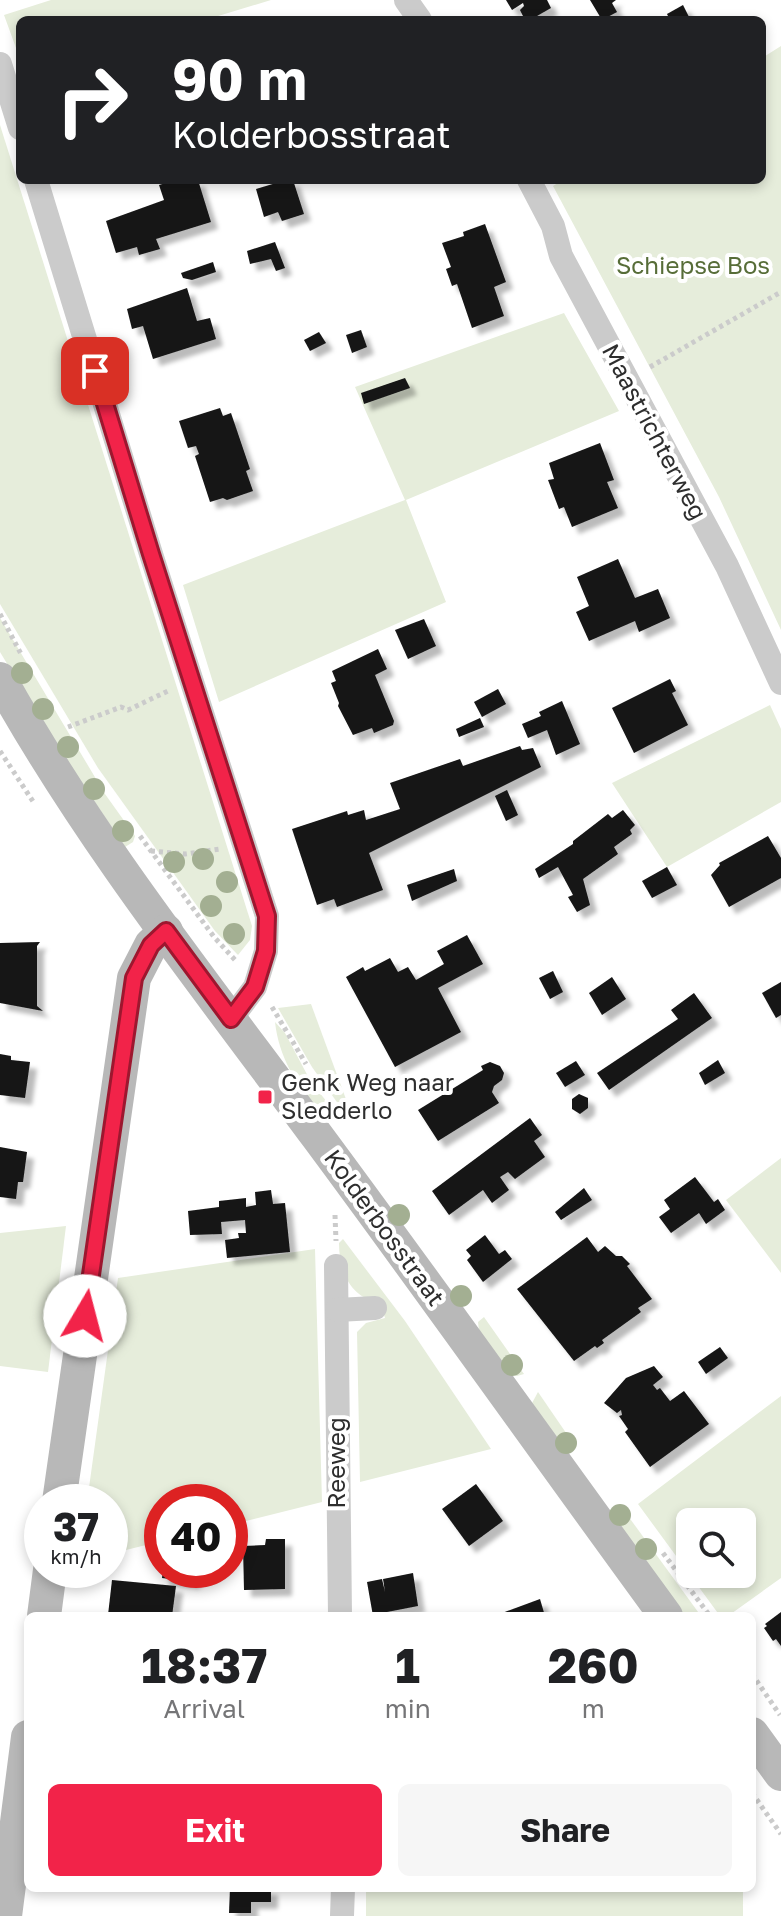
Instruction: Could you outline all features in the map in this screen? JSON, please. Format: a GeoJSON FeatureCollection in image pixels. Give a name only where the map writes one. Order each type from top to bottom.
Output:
{"type":"FeatureCollection","features":[{"type":"Feature","properties":{"kind":"main road","name":"Kolderbosstraat"},"geometry":{"type":"LineString","coordinates":[[14,671],[30,734],[113,861],[663,1612]]}},
{"type":"Feature","properties":{"kind":"main road"},"geometry":{"type":"LineString","coordinates":[[62,1484],[134,978],[151,945],[166,931]]}},
{"type":"Feature","properties":{"kind":"main road"},"geometry":{"type":"LineString","coordinates":[[45,1612],[48,1588]]}},
{"type":"Feature","properties":{"kind":"main road"},"geometry":{"type":"LineString","coordinates":[[756,1740],[781,1774]]}},
{"type":"Feature","properties":{"kind":"main road"},"geometry":{"type":"LineString","coordinates":[[5,1916],[24,1768]]}},
{"type":"Feature","properties":{"kind":"street"},"geometry":{"type":"LineString","coordinates":[[0,64],[16,115]]}},
{"type":"Feature","properties":{"kind":"street"},"geometry":{"type":"LineString","coordinates":[[37,184],[267,916],[266,951],[255,987],[231,1019]]}},
{"type":"Feature","properties":{"kind":"street","name":"Maastrichterweg"},"geometry":{"type":"LineString","coordinates":[[531,184],[553,226],[561,256],[727,566],[781,683]]}},
{"type":"Feature","properties":{"kind":"street","name":"Reeweg"},"geometry":{"type":"LineString","coordinates":[[336,1266],[340,1612]]}},
{"type":"Feature","properties":{"kind":"street"},"geometry":{"type":"LineString","coordinates":[[337,1310],[375,1308]]}},
{"type":"Feature","properties":{"kind":"street"},"geometry":{"type":"LineString","coordinates":[[342,1916],[343,1892]]}},
{"type":"Feature","properties":{"kind":"path"},"geometry":{"type":"LineString","coordinates":[[647,368],[781,292]]}},
{"type":"Feature","properties":{"kind":"path"},"geometry":{"type":"LineString","coordinates":[[0,614],[14,671]]}},
{"type":"Feature","properties":{"kind":"path"},"geometry":{"type":"LineString","coordinates":[[68,727],[121,707],[128,710],[191,680]]}},
{"type":"Feature","properties":{"kind":"path"},"geometry":{"type":"LineString","coordinates":[[60,714],[75,740]]}},
{"type":"Feature","properties":{"kind":"path"},"geometry":{"type":"LineString","coordinates":[[134,828],[214,937]]}},
{"type":"Feature","properties":{"kind":"path"},"geometry":{"type":"LineString","coordinates":[[151,851],[185,854],[245,846]]}},
{"type":"Feature","properties":{"kind":"path"},"geometry":{"type":"LineString","coordinates":[[756,1680],[781,1716]]}},
{"type":"Feature","properties":{"kind":"path"},"geometry":{"type":"LineString","coordinates":[[756,1799],[781,1834]]}},
{"type":"Feature","properties":{"kind":"green space"},"geometry":{"type":"Polygon","coordinates":[[[51,0],[271,0],[218,16],[16,16],[16,48],[4,15],[51,0]]]}},
{"type":"Feature","properties":{"kind":"green space","name":"Schiepse Bos"},"geometry":{"type":"Polygon","coordinates":[[[781,46],[781,630],[719,497],[553,186],[766,184],[766,55],[781,46]]]}},
{"type":"Feature","properties":{"kind":"green space"},"geometry":{"type":"Polygon","coordinates":[[[0,125],[16,184],[19,184],[252,926],[250,940],[238,955],[215,931],[98,768],[0,604],[0,125]]]}},
{"type":"Feature","properties":{"kind":"green space"},"geometry":{"type":"Polygon","coordinates":[[[564,313],[619,411],[406,500],[446,602],[219,702],[183,585],[405,500],[355,387],[564,313]]]}},
{"type":"Feature","properties":{"kind":"green space"},"geometry":{"type":"Polygon","coordinates":[[[0,618],[105,794],[135,836],[133,842],[125,847],[55,743],[0,652],[0,618]]]}},
{"type":"Feature","properties":{"kind":"green space"},"geometry":{"type":"Polygon","coordinates":[[[770,705],[781,729],[781,802],[667,867],[612,783],[770,705]]]}},
{"type":"Feature","properties":{"kind":"green space"},"geometry":{"type":"Polygon","coordinates":[[[311,1004],[347,1102],[339,1105],[312,1067],[278,1008],[311,1004]]]}},
{"type":"Feature","properties":{"kind":"green space"},"geometry":{"type":"Polygon","coordinates":[[[275,1022],[285,1033],[311,1082],[331,1107],[317,1110],[302,1089],[284,1058],[275,1022]]]}},
{"type":"Feature","properties":{"kind":"green space"},"geometry":{"type":"Polygon","coordinates":[[[781,1158],[781,1273],[726,1200],[781,1158]]]}},
{"type":"Feature","properties":{"kind":"green space"},"geometry":{"type":"Polygon","coordinates":[[[66,1226],[48,1372],[0,1366],[0,1233],[66,1226]]]}},
{"type":"Feature","properties":{"kind":"green space"},"geometry":{"type":"Polygon","coordinates":[[[343,1239],[405,1321],[491,1449],[360,1482],[357,1332],[366,1323],[385,1318],[380,1302],[361,1295],[348,1282],[341,1263],[339,1243],[343,1239]]]}},
{"type":"Feature","properties":{"kind":"green space"},"geometry":{"type":"Polygon","coordinates":[[[315,1249],[322,1502],[248,1520],[248,1484],[144,1484],[144,1546],[128,1550],[128,1484],[89,1484],[118,1278],[315,1249]]]}},
{"type":"Feature","properties":{"kind":"green space"},"geometry":{"type":"Polygon","coordinates":[[[484,1317],[524,1374],[510,1374],[479,1331],[478,1322],[484,1317]]]}},
{"type":"Feature","properties":{"kind":"green space"},"geometry":{"type":"Polygon","coordinates":[[[538,1392],[575,1446],[567,1449],[560,1446],[531,1405],[538,1392]]]}},
{"type":"Feature","properties":{"kind":"green space"},"geometry":{"type":"Polygon","coordinates":[[[781,1396],[781,1578],[734,1612],[717,1612],[700,1588],[756,1588],[756,1508],[676,1508],[676,1556],[638,1504],[781,1396]]]}},
{"type":"Feature","properties":{"kind":"green space"},"geometry":{"type":"Polygon","coordinates":[[[620,1505],[676,1582],[676,1588],[681,1588],[698,1612],[682,1612],[615,1519],[616,1509],[620,1505]]]}},
{"type":"Feature","properties":{"kind":"green space"},"geometry":{"type":"Polygon","coordinates":[[[366,1892],[743,1892],[743,1916],[366,1916],[366,1892]]]}},
{"type":"Feature","properties":{"kind":"building"},"geometry":{"type":"Polygon","coordinates":[[[506,0],[547,0],[551,8],[537,16],[523,16],[520,10],[523,3],[512,10],[506,0]]]}},
{"type":"Feature","properties":{"kind":"building"},"geometry":{"type":"Polygon","coordinates":[[[590,0],[616,0],[612,3],[617,12],[600,16],[590,0]]]}},
{"type":"Feature","properties":{"kind":"building"},"geometry":{"type":"Polygon","coordinates":[[[683,5],[688,16],[668,16],[683,5]]]}},
{"type":"Feature","properties":{"kind":"building"},"geometry":{"type":"Polygon","coordinates":[[[199,184],[211,222],[156,239],[160,249],[139,255],[137,247],[116,253],[106,221],[164,200],[159,185],[199,184]]]}},
{"type":"Feature","properties":{"kind":"building"},"geometry":{"type":"Polygon","coordinates":[[[273,184],[294,184],[304,214],[282,221],[278,212],[264,217],[256,189],[273,184]]]}},
{"type":"Feature","properties":{"kind":"building"},"geometry":{"type":"Polygon","coordinates":[[[485,224],[506,282],[494,287],[504,316],[472,328],[457,284],[452,286],[446,269],[451,267],[442,243],[464,236],[463,232],[485,224]]]}},
{"type":"Feature","properties":{"kind":"building"},"geometry":{"type":"Polygon","coordinates":[[[275,242],[285,268],[276,271],[271,259],[250,264],[247,251],[275,242]]]}},
{"type":"Feature","properties":{"kind":"building"},"geometry":{"type":"Polygon","coordinates":[[[213,262],[216,272],[192,280],[183,278],[181,273],[213,262]]]}},
{"type":"Feature","properties":{"kind":"building"},"geometry":{"type":"Polygon","coordinates":[[[187,288],[197,321],[210,318],[216,339],[153,359],[143,326],[132,329],[127,309],[187,288]]]}},
{"type":"Feature","properties":{"kind":"building"},"geometry":{"type":"Polygon","coordinates":[[[361,330],[367,347],[352,353],[346,335],[361,330]]]}},
{"type":"Feature","properties":{"kind":"building"},"geometry":{"type":"Polygon","coordinates":[[[319,332],[326,343],[310,351],[304,340],[319,332]]]}},
{"type":"Feature","properties":{"kind":"building"},"geometry":{"type":"Polygon","coordinates":[[[405,378],[410,388],[364,404],[361,393],[405,378]]]}},
{"type":"Feature","properties":{"kind":"building"},"geometry":{"type":"Polygon","coordinates":[[[220,408],[223,416],[231,413],[250,469],[246,471],[253,491],[210,502],[195,456],[199,454],[196,446],[188,448],[179,421],[220,408]]]}},
{"type":"Feature","properties":{"kind":"building"},"geometry":{"type":"Polygon","coordinates":[[[600,443],[614,480],[607,482],[618,508],[572,527],[564,507],[559,509],[548,480],[554,479],[549,463],[600,443]]]}},
{"type":"Feature","properties":{"kind":"building"},"geometry":{"type":"Polygon","coordinates":[[[618,559],[635,598],[658,589],[670,618],[639,632],[635,621],[589,641],[576,612],[589,606],[577,577],[618,559]]]}},
{"type":"Feature","properties":{"kind":"building"},"geometry":{"type":"Polygon","coordinates":[[[424,619],[436,646],[408,659],[395,630],[424,619]]]}},
{"type":"Feature","properties":{"kind":"building"},"geometry":{"type":"Polygon","coordinates":[[[378,649],[387,669],[375,675],[393,725],[374,733],[372,728],[353,735],[338,706],[331,683],[336,681],[332,671],[378,649]]]}},
{"type":"Feature","properties":{"kind":"building"},"geometry":{"type":"Polygon","coordinates":[[[670,679],[676,691],[672,693],[688,725],[634,753],[612,708],[670,679]]]}},
{"type":"Feature","properties":{"kind":"building"},"geometry":{"type":"Polygon","coordinates":[[[498,689],[506,704],[482,717],[474,702],[498,689]]]}},
{"type":"Feature","properties":{"kind":"building"},"geometry":{"type":"Polygon","coordinates":[[[562,701],[580,744],[556,755],[547,730],[528,738],[522,724],[541,716],[539,712],[562,701]]]}},
{"type":"Feature","properties":{"kind":"building"},"geometry":{"type":"Polygon","coordinates":[[[480,718],[484,727],[459,737],[456,729],[480,718]]]}},
{"type":"Feature","properties":{"kind":"building"},"geometry":{"type":"Polygon","coordinates":[[[520,746],[522,750],[533,748],[541,767],[369,853],[383,890],[337,907],[334,899],[317,905],[292,829],[347,811],[348,815],[364,810],[366,820],[400,809],[390,783],[460,759],[463,766],[520,746]]]}},
{"type":"Feature","properties":{"kind":"building"},"geometry":{"type":"Polygon","coordinates":[[[507,790],[518,815],[506,821],[495,796],[507,790]]]}},
{"type":"Feature","properties":{"kind":"building"},"geometry":{"type":"Polygon","coordinates":[[[623,810],[635,825],[630,830],[632,834],[614,847],[618,854],[583,879],[590,905],[577,912],[568,897],[573,895],[558,867],[539,878],[535,869],[573,844],[608,814],[612,818],[623,810]]]}},
{"type":"Feature","properties":{"kind":"building"},"geometry":{"type":"Polygon","coordinates":[[[768,836],[781,858],[781,878],[729,907],[711,875],[719,863],[768,836]]]}},
{"type":"Feature","properties":{"kind":"building"},"geometry":{"type":"Polygon","coordinates":[[[667,867],[677,885],[652,898],[642,881],[667,867]]]}},
{"type":"Feature","properties":{"kind":"building"},"geometry":{"type":"Polygon","coordinates":[[[454,869],[457,881],[412,901],[407,885],[454,869]]]}},
{"type":"Feature","properties":{"kind":"building"},"geometry":{"type":"Polygon","coordinates":[[[467,935],[483,964],[438,988],[461,1032],[395,1067],[346,977],[363,967],[365,971],[390,958],[398,972],[408,967],[416,980],[444,964],[437,951],[467,935]]]}},
{"type":"Feature","properties":{"kind":"building"},"geometry":{"type":"Polygon","coordinates":[[[40,942],[37,946],[37,1006],[43,1011],[0,1003],[0,943],[40,942]]]}},
{"type":"Feature","properties":{"kind":"building"},"geometry":{"type":"Polygon","coordinates":[[[553,971],[563,992],[550,999],[539,978],[553,971]]]}},
{"type":"Feature","properties":{"kind":"building"},"geometry":{"type":"Polygon","coordinates":[[[612,977],[626,999],[602,1015],[589,993],[612,977]]]}},
{"type":"Feature","properties":{"kind":"building"},"geometry":{"type":"Polygon","coordinates":[[[781,982],[781,1015],[776,1018],[762,993],[781,982]]]}},
{"type":"Feature","properties":{"kind":"building"},"geometry":{"type":"Polygon","coordinates":[[[694,993],[712,1018],[609,1090],[597,1073],[678,1019],[671,1010],[694,993]]]}},
{"type":"Feature","properties":{"kind":"building"},"geometry":{"type":"Polygon","coordinates":[[[0,1054],[11,1056],[11,1060],[30,1062],[25,1098],[0,1095],[0,1054]]]}},
{"type":"Feature","properties":{"kind":"building"},"geometry":{"type":"Polygon","coordinates":[[[718,1060],[725,1073],[705,1085],[699,1073],[718,1060]]]}},
{"type":"Feature","properties":{"kind":"building"},"geometry":{"type":"Polygon","coordinates":[[[576,1061],[585,1075],[565,1087],[556,1073],[576,1061]]]}},
{"type":"Feature","properties":{"kind":"building"},"geometry":{"type":"Polygon","coordinates":[[[490,1062],[500,1066],[504,1073],[492,1092],[499,1103],[438,1141],[418,1110],[483,1070],[481,1066],[490,1062]]]}},
{"type":"Feature","properties":{"kind":"building"},"geometry":{"type":"Polygon","coordinates":[[[579,1094],[588,1098],[588,1108],[580,1114],[572,1109],[572,1099],[579,1094]]]}},
{"type":"Feature","properties":{"kind":"building"},"geometry":{"type":"Polygon","coordinates":[[[530,1118],[542,1135],[534,1141],[545,1157],[515,1179],[508,1172],[500,1177],[509,1190],[492,1203],[483,1190],[449,1215],[432,1191],[530,1118]]]}},
{"type":"Feature","properties":{"kind":"building"},"geometry":{"type":"Polygon","coordinates":[[[0,1147],[27,1152],[23,1182],[18,1182],[16,1199],[0,1197],[0,1147]]]}},
{"type":"Feature","properties":{"kind":"building"},"geometry":{"type":"Polygon","coordinates":[[[695,1177],[714,1202],[718,1199],[725,1210],[706,1224],[699,1213],[671,1233],[659,1217],[670,1209],[664,1200],[695,1177]]]}},
{"type":"Feature","properties":{"kind":"building"},"geometry":{"type":"Polygon","coordinates":[[[584,1188],[592,1200],[561,1220],[555,1212],[584,1188]]]}},
{"type":"Feature","properties":{"kind":"building"},"geometry":{"type":"Polygon","coordinates":[[[271,1190],[273,1204],[285,1203],[290,1252],[227,1258],[225,1240],[239,1238],[238,1233],[246,1233],[245,1220],[221,1222],[222,1234],[190,1235],[188,1211],[219,1207],[219,1201],[246,1198],[246,1207],[256,1205],[255,1192],[271,1190]]]}},
{"type":"Feature","properties":{"kind":"building"},"geometry":{"type":"Polygon","coordinates":[[[485,1235],[499,1254],[505,1250],[512,1259],[483,1282],[467,1260],[471,1256],[466,1250],[485,1235]]]}},
{"type":"Feature","properties":{"kind":"building"},"geometry":{"type":"Polygon","coordinates":[[[587,1237],[598,1252],[605,1246],[616,1256],[622,1256],[652,1299],[638,1308],[641,1312],[602,1340],[604,1343],[574,1361],[517,1289],[587,1237]]]}},
{"type":"Feature","properties":{"kind":"building"},"geometry":{"type":"Polygon","coordinates":[[[720,1347],[728,1358],[706,1374],[698,1362],[720,1347]]]}},
{"type":"Feature","properties":{"kind":"building"},"geometry":{"type":"Polygon","coordinates":[[[654,1366],[663,1377],[653,1385],[657,1390],[660,1388],[670,1401],[684,1391],[709,1424],[650,1467],[625,1432],[628,1429],[619,1416],[622,1415],[621,1410],[617,1413],[604,1403],[626,1378],[654,1366]]]}},
{"type":"Feature","properties":{"kind":"building"},"geometry":{"type":"Polygon","coordinates":[[[476,1484],[503,1521],[469,1546],[442,1509],[476,1484]]]}},
{"type":"Feature","properties":{"kind":"building"},"geometry":{"type":"Polygon","coordinates":[[[266,1539],[285,1539],[285,1589],[244,1590],[248,1588],[248,1546],[265,1545],[266,1539]]]}},
{"type":"Feature","properties":{"kind":"building"},"geometry":{"type":"Polygon","coordinates":[[[413,1573],[418,1606],[372,1612],[367,1582],[382,1579],[385,1592],[383,1579],[413,1573]]]}},
{"type":"Feature","properties":{"kind":"building"},"geometry":{"type":"Polygon","coordinates":[[[128,1582],[144,1583],[144,1588],[176,1588],[173,1612],[108,1612],[111,1588],[128,1588],[128,1582]]]}},
{"type":"Feature","properties":{"kind":"building"},"geometry":{"type":"Polygon","coordinates":[[[540,1599],[544,1612],[505,1612],[540,1599]]]}},
{"type":"Feature","properties":{"kind":"building"},"geometry":{"type":"Polygon","coordinates":[[[781,1612],[781,1646],[764,1628],[781,1612]]]}},
{"type":"Feature","properties":{"kind":"building"},"geometry":{"type":"Polygon","coordinates":[[[230,1892],[271,1892],[271,1902],[251,1902],[251,1913],[229,1913],[230,1892]]]}},
{"type":"Feature","properties":{"kind":"place","name":"Genk Weg naar Sledderlo"},"geometry":{"type":"Point","coordinates":[265,1097]}},
{"type":"Feature","properties":{"kind":"route"},"geometry":{"type":"LineString","coordinates":[[85,1316],[134,978],[151,945],[166,931],[231,1019],[255,987],[266,951],[267,916],[95,371]]}}]}
